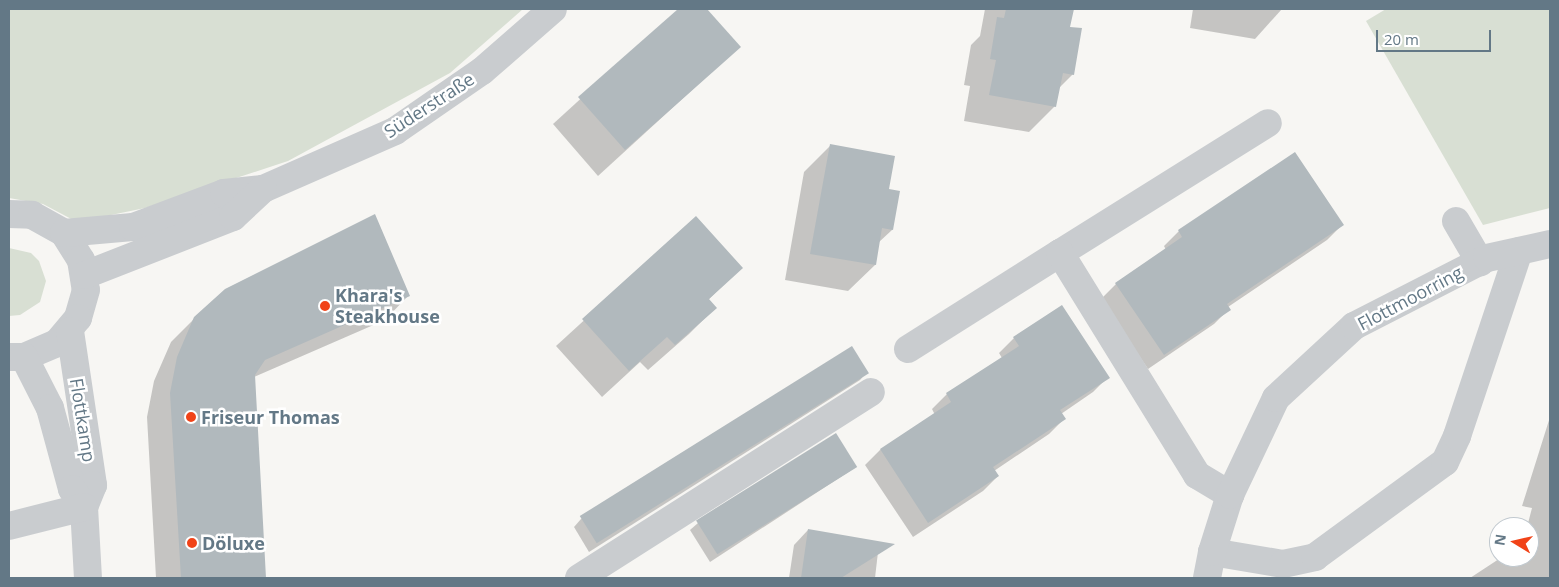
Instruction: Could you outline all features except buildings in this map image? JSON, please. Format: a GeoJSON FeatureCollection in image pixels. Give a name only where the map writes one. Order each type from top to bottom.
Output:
{"type":"FeatureCollection","features":[{"type":"Feature","properties":{"kind":"street","name":"Süderstraße"},"geometry":{"type":"LineString","coordinates":[[64,233],[132,227],[224,193],[262,189],[395,131],[482,71],[553,9]]}},
{"type":"Feature","properties":{"kind":"street"},"geometry":{"type":"LineString","coordinates":[[908,350],[1268,123]]}},
{"type":"Feature","properties":{"kind":"street","name":"Süderstraße"},"geometry":{"type":"LineString","coordinates":[[86,275],[233,216],[262,189]]}},
{"type":"Feature","properties":{"kind":"street","name":"Flottkamp"},"geometry":{"type":"LineString","coordinates":[[9,214],[32,215],[64,233],[82,260],[86,275],[83,305],[70,331],[50,348],[16,357],[50,408],[72,489],[84,507]]}},
{"type":"Feature","properties":{"kind":"street"},"geometry":{"type":"LineString","coordinates":[[1456,221],[1480,262]]}},
{"type":"Feature","properties":{"kind":"street","name":"Flottmoorring"},"geometry":{"type":"LineString","coordinates":[[1207,578],[1212,552],[1230,495],[1276,398],[1354,326],[1480,262],[1550,244]]}},
{"type":"Feature","properties":{"kind":"street"},"geometry":{"type":"LineString","coordinates":[[1212,552],[1283,564],[1315,557],[1445,462],[1457,436],[1519,251]]}},
{"type":"Feature","properties":{"kind":"street"},"geometry":{"type":"LineString","coordinates":[[1060,254],[1197,476],[1230,495]]}},
{"type":"Feature","properties":{"kind":"street","name":"Flottkamp"},"geometry":{"type":"LineString","coordinates":[[70,331],[93,486],[84,507],[88,578]]}},
{"type":"Feature","properties":{"kind":"street"},"geometry":{"type":"LineString","coordinates":[[579,578],[871,392]]}},
{"type":"Feature","properties":{"kind":"street"},"geometry":{"type":"LineString","coordinates":[[9,526],[84,507]]}},
{"type":"Feature","properties":{"kind":"shaded area"},"geometry":{"type":"Polygon","coordinates":[[[9,9],[523,9],[450,73],[288,161],[145,208],[77,222],[43,204],[9,198],[9,9]]]}},
{"type":"Feature","properties":{"kind":"shaded area"},"geometry":{"type":"Polygon","coordinates":[[[1386,9],[1550,9],[1550,208],[1483,225],[1366,21],[1386,9]]]}},
{"type":"Feature","properties":{"kind":"shaded area"},"geometry":{"type":"Polygon","coordinates":[[[9,248],[31,253],[39,261],[46,281],[40,302],[20,315],[9,316],[9,248]]]}},
{"type":"Feature","properties":{"kind":"place","name":"Khara's Steakhouse"},"geometry":{"type":"Point","coordinates":[325,306]}},
{"type":"Feature","properties":{"kind":"place","name":"Friseur Thomas"},"geometry":{"type":"Point","coordinates":[191,417]}},
{"type":"Feature","properties":{"kind":"place","name":"Döluxe"},"geometry":{"type":"Point","coordinates":[192,543]}}]}
